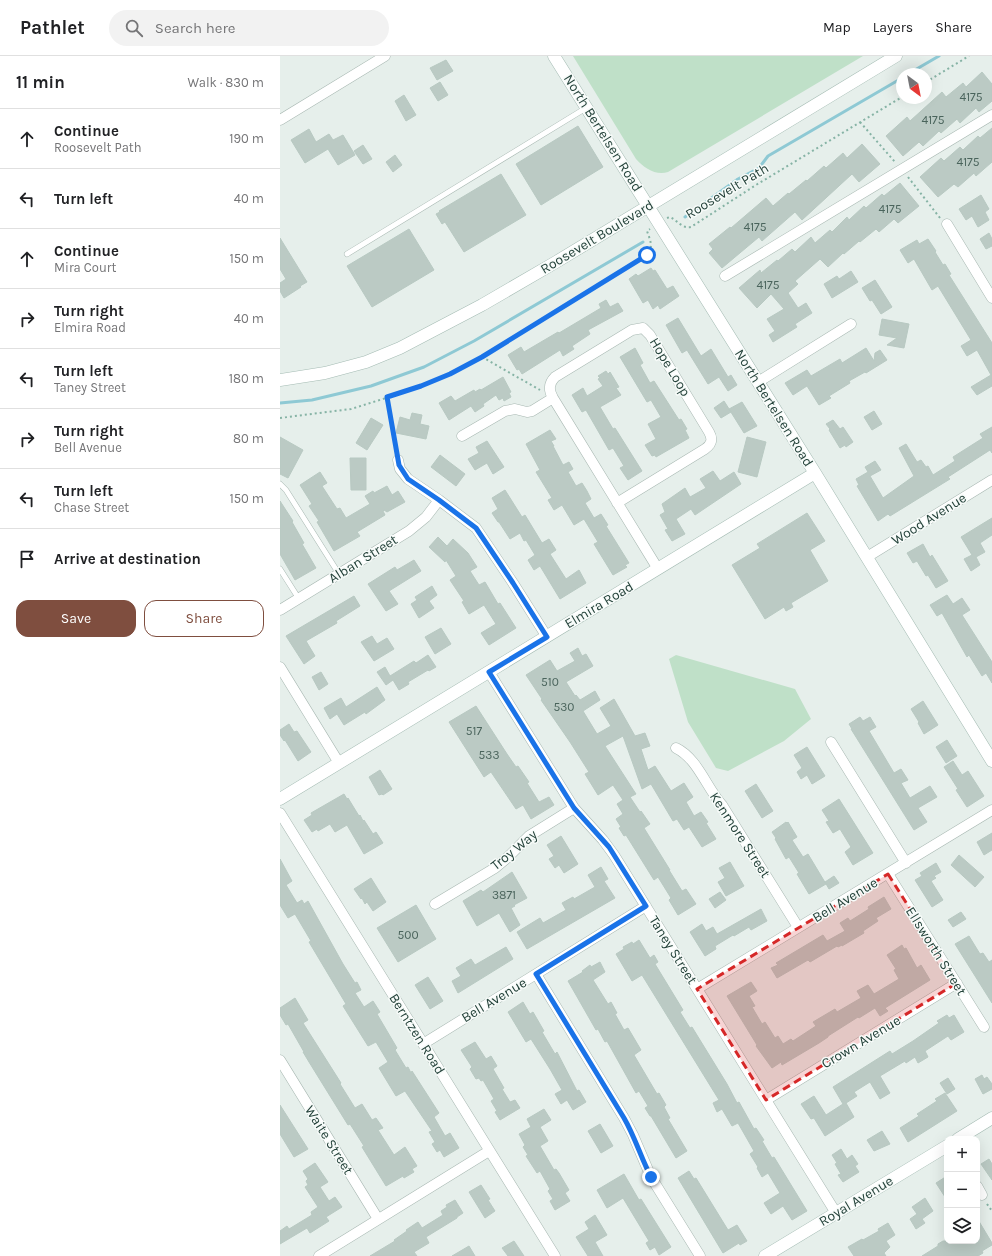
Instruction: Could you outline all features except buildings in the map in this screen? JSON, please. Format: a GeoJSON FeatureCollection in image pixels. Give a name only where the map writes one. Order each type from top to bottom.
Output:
{"type":"FeatureCollection","features":[{"type":"Feature","properties":{"kind":"street"},"geometry":{"type":"LineString","coordinates":[[280,120],[384,56]]}},
{"type":"Feature","properties":{"kind":"street","name":"North Bertelsen Road"},"geometry":{"type":"LineString","coordinates":[[554,56],[815,473],[992,762]]}},
{"type":"Feature","properties":{"kind":"street","name":"Roosevelt Boulevard"},"geometry":{"type":"LineString","coordinates":[[280,380],[325,373],[366,362],[400,348],[482,305],[649,207],[896,56]]}},
{"type":"Feature","properties":{"kind":"street"},"geometry":{"type":"LineString","coordinates":[[725,276],[992,115]]}},
{"type":"Feature","properties":{"kind":"street"},"geometry":{"type":"LineString","coordinates":[[947,224],[992,297]]}},
{"type":"Feature","properties":{"kind":"street"},"geometry":{"type":"LineString","coordinates":[[758,382],[851,324]]}},
{"type":"Feature","properties":{"kind":"street","name":"Hope Loop"},"geometry":{"type":"LineString","coordinates":[[551,394],[551,382],[555,377],[632,330],[643,328],[650,335],[709,432],[711,443],[706,450],[617,503]]}},
{"type":"Feature","properties":{"kind":"street"},"geometry":{"type":"LineString","coordinates":[[462,436],[505,410],[515,409],[526,412],[532,411],[551,394],[658,569]]}},
{"type":"Feature","properties":{"kind":"street"},"geometry":{"type":"LineString","coordinates":[[398,460],[400,469],[408,479],[472,524],[480,532],[547,637]]}},
{"type":"Feature","properties":{"kind":"street","name":"Elmira Road"},"geometry":{"type":"LineString","coordinates":[[280,799],[815,473]]}},
{"type":"Feature","properties":{"kind":"street","name":"Wood Avenue"},"geometry":{"type":"LineString","coordinates":[[867,557],[992,480]]}},
{"type":"Feature","properties":{"kind":"street","name":"Alban Street"},"geometry":{"type":"LineString","coordinates":[[280,610],[410,530],[426,517],[439,500]]}},
{"type":"Feature","properties":{"kind":"street"},"geometry":{"type":"LineString","coordinates":[[280,667],[339,763]]}},
{"type":"Feature","properties":{"kind":"street","name":"Taney Street"},"geometry":{"type":"LineString","coordinates":[[489,672],[574,808],[609,847],[836,1213]]}},
{"type":"Feature","properties":{"kind":"street"},"geometry":{"type":"LineString","coordinates":[[831,742],[906,863]]}},
{"type":"Feature","properties":{"kind":"street","name":"Kenmore Street"},"geometry":{"type":"LineString","coordinates":[[676,748],[692,760],[722,805],[798,927]]}},
{"type":"Feature","properties":{"kind":"street","name":"Troy Way"},"geometry":{"type":"LineString","coordinates":[[434,904],[495,868],[508,858],[529,836],[574,808]]}},
{"type":"Feature","properties":{"kind":"street","name":"Bell Avenue"},"geometry":{"type":"LineString","coordinates":[[697,989],[992,810]]}},
{"type":"Feature","properties":{"kind":"street","name":"Berntzen Road"},"geometry":{"type":"LineString","coordinates":[[280,813],[555,1256]]}},
{"type":"Feature","properties":{"kind":"street","name":"Ellsworth Street"},"geometry":{"type":"LineString","coordinates":[[888,874],[984,1027]]}},
{"type":"Feature","properties":{"kind":"street","name":"Bell Avenue"},"geometry":{"type":"LineString","coordinates":[[423,1044],[646,906]]}},
{"type":"Feature","properties":{"kind":"street"},"geometry":{"type":"LineString","coordinates":[[536,974],[624,1118],[651,1177],[700,1256]]}},
{"type":"Feature","properties":{"kind":"street","name":"Crown Avenue"},"geometry":{"type":"LineString","coordinates":[[766,1100],[957,983]]}},
{"type":"Feature","properties":{"kind":"street","name":"Waite Street"},"geometry":{"type":"LineString","coordinates":[[280,1060],[378,1219]]}},
{"type":"Feature","properties":{"kind":"street"},"geometry":{"type":"LineString","coordinates":[[963,1136],[992,1118]]}},
{"type":"Feature","properties":{"kind":"street","name":"Royal Avenue"},"geometry":{"type":"LineString","coordinates":[[765,1256],[944,1148]]}},
{"type":"Feature","properties":{"kind":"street"},"geometry":{"type":"LineString","coordinates":[[318,1256],[489,1151]]}},
{"type":"Feature","properties":{"kind":"lane"},"geometry":{"type":"LineString","coordinates":[[347,254],[586,107]]}},
{"type":"Feature","properties":{"kind":"lane"},"geometry":{"type":"LineString","coordinates":[[280,484],[286,490],[339,574]]}},
{"type":"Feature","properties":{"kind":"lane"},"geometry":{"type":"LineString","coordinates":[[280,569],[299,599]]}},
{"type":"Feature","properties":{"kind":"path"},"geometry":{"type":"LineString","coordinates":[[932,78],[969,56]]}},
{"type":"Feature","properties":{"kind":"path","name":"Roosevelt Path"},"geometry":{"type":"LineString","coordinates":[[659,224],[670,216],[683,227],[690,227],[762,181],[896,101]]}},
{"type":"Feature","properties":{"kind":"path"},"geometry":{"type":"LineString","coordinates":[[280,418],[351,409],[426,384],[450,374],[482,357],[647,255],[651,250],[652,244],[647,231],[659,224]]}},
{"type":"Feature","properties":{"kind":"path"},"geometry":{"type":"LineString","coordinates":[[482,357],[538,390],[551,394]]}},
{"type":"Feature","properties":{"kind":"path"},"geometry":{"type":"LineString","coordinates":[[387,397],[398,460]]}},
{"type":"Feature","properties":{"kind":"highlighted area"},"geometry":{"type":"Polygon","coordinates":[[[888,874],[957,983],[766,1100],[697,989],[888,874]]]}},
{"type":"Feature","properties":{"kind":"green space"},"geometry":{"type":"Polygon","coordinates":[[[573,56],[863,56],[668,172],[659,173],[650,170],[636,159],[573,56]]]}},
{"type":"Feature","properties":{"kind":"green space"},"geometry":{"type":"Polygon","coordinates":[[[676,655],[795,689],[811,719],[784,741],[728,771],[716,768],[688,722],[669,659],[676,655]]]}},
{"type":"Feature","properties":{"kind":"waterway"},"geometry":{"type":"LineString","coordinates":[[918,68],[939,56]]}},
{"type":"Feature","properties":{"kind":"waterway"},"geometry":{"type":"LineString","coordinates":[[685,217],[738,179],[759,168],[768,156],[896,81]]}},
{"type":"Feature","properties":{"kind":"waterway"},"geometry":{"type":"LineString","coordinates":[[280,403],[312,400],[371,386],[424,367],[474,341],[643,242]]}},
{"type":"Feature","properties":{"kind":"route"},"geometry":{"type":"LineString","coordinates":[[647,255],[482,357],[450,374],[421,386],[387,397],[399,465],[402,472],[411,482],[439,500],[472,524],[480,532],[547,637],[489,672],[574,808],[609,847],[646,906],[536,974],[624,1118],[651,1177]]}}]}
